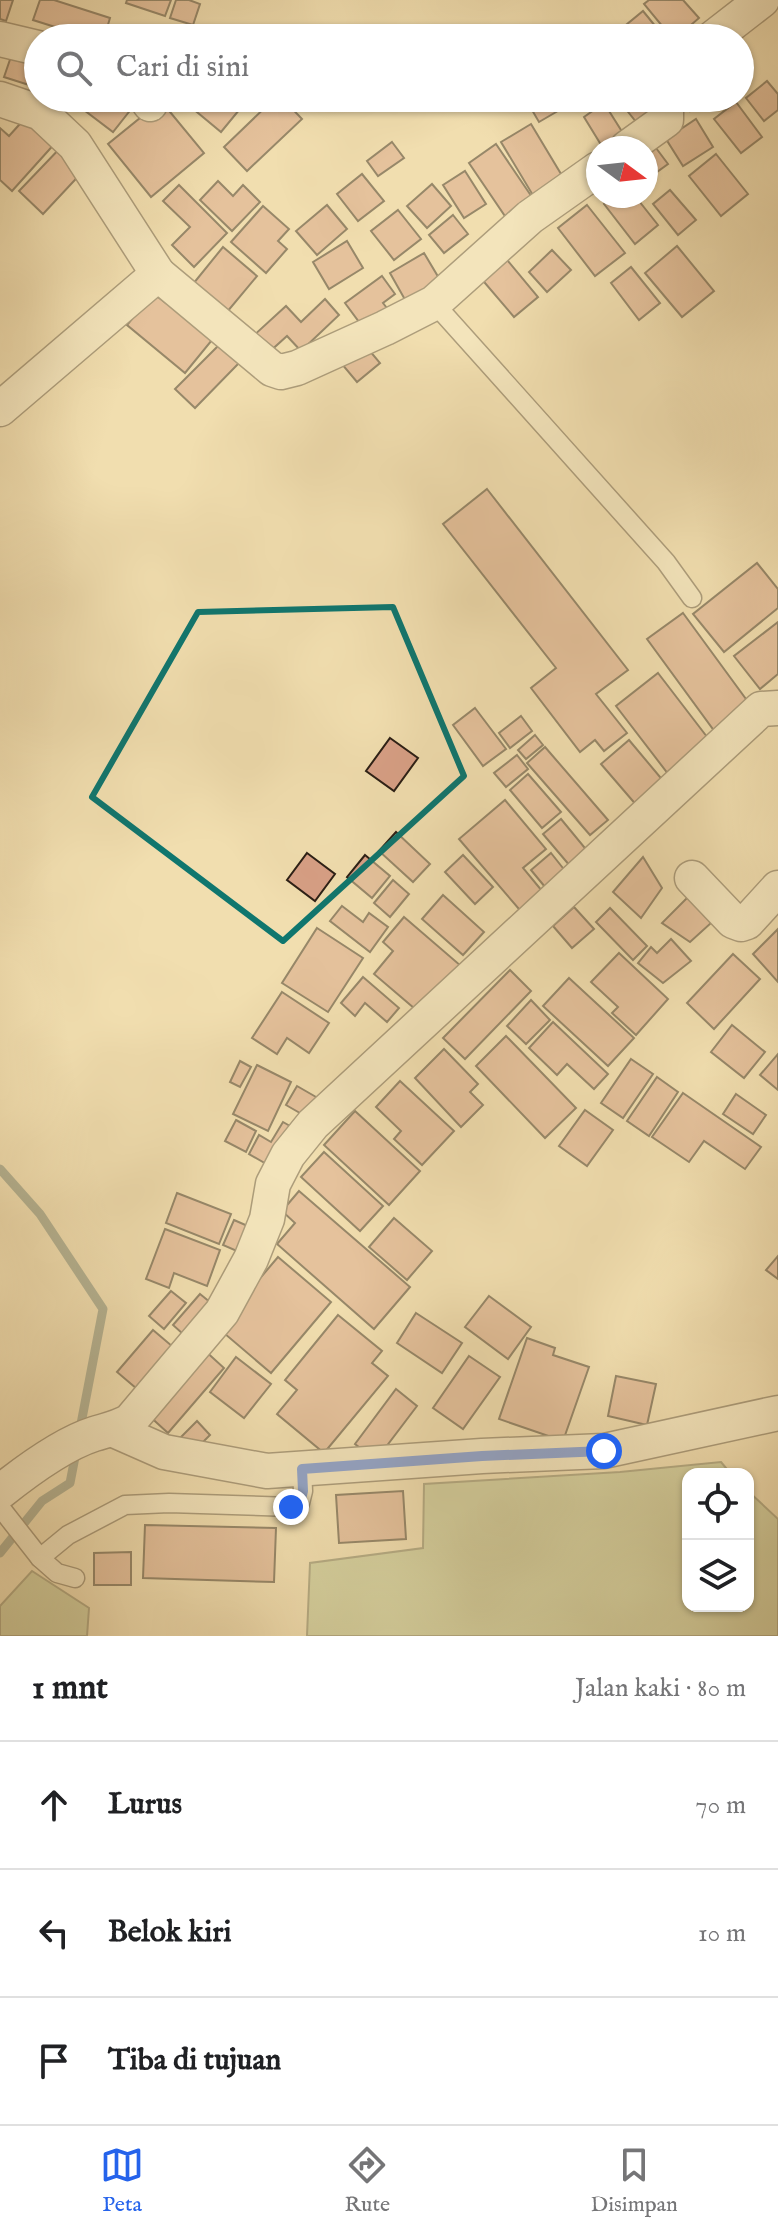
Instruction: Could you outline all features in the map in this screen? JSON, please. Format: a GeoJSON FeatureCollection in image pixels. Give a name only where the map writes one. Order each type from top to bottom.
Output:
{"type":"FeatureCollection","features":[{"type":"Feature","properties":{"kind":"street"},"geometry":{"type":"LineString","coordinates":[[731,24],[762,0]]}},
{"type":"Feature","properties":{"kind":"street"},"geometry":{"type":"LineString","coordinates":[[0,39],[24,45]]}},
{"type":"Feature","properties":{"kind":"street"},"geometry":{"type":"LineString","coordinates":[[0,99],[24,107]]}},
{"type":"Feature","properties":{"kind":"street"},"geometry":{"type":"LineString","coordinates":[[38,112],[75,145],[158,274],[272,369],[281,372],[297,368],[434,303],[530,217],[586,177]]}},
{"type":"Feature","properties":{"kind":"street"},"geometry":{"type":"LineString","coordinates":[[644,136],[666,120],[666,112]]}},
{"type":"Feature","properties":{"kind":"street"},"geometry":{"type":"LineString","coordinates":[[0,409],[158,274]]}},
{"type":"Feature","properties":{"kind":"street"},"geometry":{"type":"LineString","coordinates":[[3,1505],[51,1456],[130,1421],[222,1312],[251,1259],[273,1184],[288,1155],[313,1124],[761,709],[778,708]]}},
{"type":"Feature","properties":{"kind":"street"},"geometry":{"type":"LineString","coordinates":[[692,878],[733,921],[741,924],[747,922],[778,888]]}},
{"type":"Feature","properties":{"kind":"street"},"geometry":{"type":"LineString","coordinates":[[104,1432],[164,1452],[267,1471],[604,1451],[778,1413]]}},
{"type":"Feature","properties":{"kind":"lane"},"geometry":{"type":"LineString","coordinates":[[434,303],[666,562],[692,598]]}},
{"type":"Feature","properties":{"kind":"lane"},"geometry":{"type":"LineString","coordinates":[[40,1558],[68,1535],[125,1505],[169,1503],[291,1507],[300,1503],[302,1469]]}},
{"type":"Feature","properties":{"kind":"lane"},"geometry":{"type":"LineString","coordinates":[[3,1505],[40,1558],[57,1573],[75,1578]]}},
{"type":"Feature","properties":{"kind":"highlighted area"},"geometry":{"type":"Polygon","coordinates":[[[393,607],[464,776],[283,941],[92,797],[198,612],[393,607]]]}},
{"type":"Feature","properties":{"kind":"green space"},"geometry":{"type":"Polygon","coordinates":[[[721,1462],[726,1468],[682,1468],[682,1612],[754,1612],[754,1497],[778,1519],[778,1636],[307,1636],[310,1563],[423,1548],[424,1484],[620,1472],[721,1462]]]}},
{"type":"Feature","properties":{"kind":"green space"},"geometry":{"type":"Polygon","coordinates":[[[32,1571],[89,1608],[87,1636],[0,1636],[0,1606],[32,1571]]]}},
{"type":"Feature","properties":{"kind":"building"},"geometry":{"type":"Polygon","coordinates":[[[0,0],[13,0],[6,21],[0,19],[0,0]]]}},
{"type":"Feature","properties":{"kind":"building"},"geometry":{"type":"Polygon","coordinates":[[[40,0],[54,0],[110,18],[108,24],[46,24],[33,20],[40,0]]]}},
{"type":"Feature","properties":{"kind":"building"},"geometry":{"type":"Polygon","coordinates":[[[127,0],[171,0],[165,16],[126,3],[127,0]]]}},
{"type":"Feature","properties":{"kind":"building"},"geometry":{"type":"Polygon","coordinates":[[[176,0],[200,4],[193,24],[170,18],[176,0]]]}},
{"type":"Feature","properties":{"kind":"building"},"geometry":{"type":"Polygon","coordinates":[[[649,0],[683,0],[699,18],[692,24],[660,24],[644,4],[649,0]]]}},
{"type":"Feature","properties":{"kind":"building"},"geometry":{"type":"Polygon","coordinates":[[[643,11],[654,24],[627,24],[643,11]]]}},
{"type":"Feature","properties":{"kind":"building"},"geometry":{"type":"Polygon","coordinates":[[[15,45],[24,51],[24,83],[4,77],[15,45]]]}},
{"type":"Feature","properties":{"kind":"building"},"geometry":{"type":"Polygon","coordinates":[[[767,81],[778,94],[778,110],[764,121],[754,108],[754,92],[767,81]]]}},
{"type":"Feature","properties":{"kind":"building"},"geometry":{"type":"Polygon","coordinates":[[[87,112],[129,112],[113,132],[87,112]]]}},
{"type":"Feature","properties":{"kind":"building"},"geometry":{"type":"Polygon","coordinates":[[[147,112],[170,112],[204,153],[151,197],[108,144],[147,112]]]}},
{"type":"Feature","properties":{"kind":"building"},"geometry":{"type":"Polygon","coordinates":[[[197,112],[237,112],[221,132],[197,112]]]}},
{"type":"Feature","properties":{"kind":"building"},"geometry":{"type":"Polygon","coordinates":[[[260,112],[295,112],[302,119],[247,171],[224,147],[260,112]]]}},
{"type":"Feature","properties":{"kind":"building"},"geometry":{"type":"Polygon","coordinates":[[[533,112],[556,112],[539,122],[533,112]]]}},
{"type":"Feature","properties":{"kind":"building"},"geometry":{"type":"Polygon","coordinates":[[[591,112],[610,112],[625,136],[596,136],[584,117],[591,112]]]}},
{"type":"Feature","properties":{"kind":"building"},"geometry":{"type":"Polygon","coordinates":[[[628,112],[651,112],[637,123],[628,112]]]}},
{"type":"Feature","properties":{"kind":"building"},"geometry":{"type":"Polygon","coordinates":[[[723,112],[743,112],[762,137],[741,153],[714,119],[723,112]]]}},
{"type":"Feature","properties":{"kind":"building"},"geometry":{"type":"Polygon","coordinates":[[[28,115],[57,141],[12,191],[0,180],[0,128],[9,136],[28,115]]]}},
{"type":"Feature","properties":{"kind":"building"},"geometry":{"type":"Polygon","coordinates":[[[696,119],[713,147],[683,166],[666,139],[696,119]]]}},
{"type":"Feature","properties":{"kind":"building"},"geometry":{"type":"Polygon","coordinates":[[[531,124],[564,179],[534,197],[501,142],[531,124]]]}},
{"type":"Feature","properties":{"kind":"building"},"geometry":{"type":"Polygon","coordinates":[[[392,142],[404,158],[378,176],[367,161],[392,142]]]}},
{"type":"Feature","properties":{"kind":"building"},"geometry":{"type":"Polygon","coordinates":[[[64,144],[87,167],[43,214],[19,191],[64,144]]]}},
{"type":"Feature","properties":{"kind":"building"},"geometry":{"type":"Polygon","coordinates":[[[496,144],[536,203],[509,222],[469,163],[496,144]]]}},
{"type":"Feature","properties":{"kind":"building"},"geometry":{"type":"Polygon","coordinates":[[[658,151],[668,164],[658,171],[658,151]]]}},
{"type":"Feature","properties":{"kind":"building"},"geometry":{"type":"Polygon","coordinates":[[[716,154],[748,194],[721,216],[689,176],[716,154]]]}},
{"type":"Feature","properties":{"kind":"building"},"geometry":{"type":"Polygon","coordinates":[[[465,171],[486,204],[464,218],[443,185],[465,171]]]}},
{"type":"Feature","properties":{"kind":"building"},"geometry":{"type":"Polygon","coordinates":[[[362,174],[384,201],[358,221],[337,194],[362,174]]]}},
{"type":"Feature","properties":{"kind":"building"},"geometry":{"type":"Polygon","coordinates":[[[218,181],[233,196],[243,185],[260,202],[232,231],[200,200],[218,181]]]}},
{"type":"Feature","properties":{"kind":"building"},"geometry":{"type":"Polygon","coordinates":[[[432,184],[451,206],[427,228],[407,206],[432,184]]]}},
{"type":"Feature","properties":{"kind":"building"},"geometry":{"type":"Polygon","coordinates":[[[179,185],[227,233],[194,267],[172,245],[190,227],[163,201],[179,185]]]}},
{"type":"Feature","properties":{"kind":"building"},"geometry":{"type":"Polygon","coordinates":[[[670,190],[696,220],[678,235],[656,208],[658,200],[670,190]]]}},
{"type":"Feature","properties":{"kind":"building"},"geometry":{"type":"Polygon","coordinates":[[[327,205],[347,229],[317,255],[296,231],[327,205]]]}},
{"type":"Feature","properties":{"kind":"building"},"geometry":{"type":"Polygon","coordinates":[[[263,206],[289,229],[278,241],[287,249],[266,273],[231,242],[263,206]]]}},
{"type":"Feature","properties":{"kind":"building"},"geometry":{"type":"Polygon","coordinates":[[[586,206],[625,253],[595,276],[558,228],[586,206]]]}},
{"type":"Feature","properties":{"kind":"building"},"geometry":{"type":"Polygon","coordinates":[[[607,208],[645,208],[658,225],[635,244],[607,208]]]}},
{"type":"Feature","properties":{"kind":"building"},"geometry":{"type":"Polygon","coordinates":[[[398,210],[421,239],[394,260],[371,231],[398,210]]]}},
{"type":"Feature","properties":{"kind":"building"},"geometry":{"type":"Polygon","coordinates":[[[453,215],[468,234],[444,253],[429,235],[453,215]]]}},
{"type":"Feature","properties":{"kind":"building"},"geometry":{"type":"Polygon","coordinates":[[[347,241],[363,268],[329,289],[313,262],[347,241]]]}},
{"type":"Feature","properties":{"kind":"building"},"geometry":{"type":"Polygon","coordinates":[[[677,246],[714,291],[682,317],[645,273],[677,246]]]}},
{"type":"Feature","properties":{"kind":"building"},"geometry":{"type":"Polygon","coordinates":[[[223,247],[257,276],[222,318],[189,289],[223,247]]]}},
{"type":"Feature","properties":{"kind":"building"},"geometry":{"type":"Polygon","coordinates":[[[552,250],[571,270],[547,292],[529,272],[552,250]]]}},
{"type":"Feature","properties":{"kind":"building"},"geometry":{"type":"Polygon","coordinates":[[[424,253],[443,285],[408,305],[390,273],[424,253]]]}},
{"type":"Feature","properties":{"kind":"building"},"geometry":{"type":"Polygon","coordinates":[[[503,255],[538,297],[514,317],[479,276],[503,255]]]}},
{"type":"Feature","properties":{"kind":"building"},"geometry":{"type":"Polygon","coordinates":[[[631,267],[660,303],[639,320],[611,283],[631,267]]]}},
{"type":"Feature","properties":{"kind":"building"},"geometry":{"type":"Polygon","coordinates":[[[382,276],[395,294],[383,303],[390,312],[365,330],[345,303],[382,276]]]}},
{"type":"Feature","properties":{"kind":"building"},"geometry":{"type":"Polygon","coordinates":[[[153,293],[167,304],[175,295],[212,340],[185,373],[127,325],[153,293]]]}},
{"type":"Feature","properties":{"kind":"building"},"geometry":{"type":"Polygon","coordinates":[[[325,299],[339,315],[301,351],[287,336],[267,354],[251,338],[286,306],[301,322],[325,299]]]}},
{"type":"Feature","properties":{"kind":"building"},"geometry":{"type":"Polygon","coordinates":[[[220,344],[239,363],[195,408],[175,389],[220,344]]]}},
{"type":"Feature","properties":{"kind":"building"},"geometry":{"type":"Polygon","coordinates":[[[364,344],[380,363],[357,382],[341,363],[364,344]]]}},
{"type":"Feature","properties":{"kind":"building"},"geometry":{"type":"Polygon","coordinates":[[[487,489],[628,670],[596,694],[627,733],[604,751],[595,740],[580,752],[531,688],[556,668],[443,524],[487,489]]]}},
{"type":"Feature","properties":{"kind":"building"},"geometry":{"type":"Polygon","coordinates":[[[757,563],[778,589],[778,608],[724,652],[693,614],[757,563]]]}},
{"type":"Feature","properties":{"kind":"building"},"geometry":{"type":"Polygon","coordinates":[[[683,613],[754,710],[718,736],[647,639],[683,613]]]}},
{"type":"Feature","properties":{"kind":"building"},"geometry":{"type":"Polygon","coordinates":[[[778,622],[778,674],[760,689],[734,656],[778,622]]]}},
{"type":"Feature","properties":{"kind":"building"},"geometry":{"type":"Polygon","coordinates":[[[658,673],[714,746],[672,779],[616,706],[658,673]]]}},
{"type":"Feature","properties":{"kind":"building"},"geometry":{"type":"Polygon","coordinates":[[[475,708],[506,749],[483,766],[453,725],[475,708]]]}},
{"type":"Feature","properties":{"kind":"building"},"geometry":{"type":"Polygon","coordinates":[[[521,716],[532,731],[510,748],[499,733],[521,716]]]}},
{"type":"Feature","properties":{"kind":"building"},"geometry":{"type":"Polygon","coordinates":[[[535,735],[543,745],[526,759],[518,750],[535,735]]]}},
{"type":"Feature","properties":{"kind":"building"},"geometry":{"type":"Polygon","coordinates":[[[390,738],[418,758],[394,791],[366,771],[390,738]]]}},
{"type":"Feature","properties":{"kind":"building"},"geometry":{"type":"Polygon","coordinates":[[[629,740],[665,783],[638,807],[601,764],[629,740]]]}},
{"type":"Feature","properties":{"kind":"building"},"geometry":{"type":"Polygon","coordinates":[[[545,747],[608,820],[590,835],[527,763],[545,747]]]}},
{"type":"Feature","properties":{"kind":"building"},"geometry":{"type":"Polygon","coordinates":[[[517,755],[528,769],[506,787],[494,773],[517,755]]]}},
{"type":"Feature","properties":{"kind":"building"},"geometry":{"type":"Polygon","coordinates":[[[528,774],[561,812],[542,828],[510,790],[528,774]]]}},
{"type":"Feature","properties":{"kind":"building"},"geometry":{"type":"Polygon","coordinates":[[[505,800],[546,849],[523,868],[547,897],[525,916],[459,839],[505,800]]]}},
{"type":"Feature","properties":{"kind":"building"},"geometry":{"type":"Polygon","coordinates":[[[561,819],[594,859],[576,873],[543,834],[561,819]]]}},
{"type":"Feature","properties":{"kind":"building"},"geometry":{"type":"Polygon","coordinates":[[[396,832],[430,864],[413,882],[379,851],[396,832]]]}},
{"type":"Feature","properties":{"kind":"building"},"geometry":{"type":"Polygon","coordinates":[[[307,853],[335,874],[315,901],[287,880],[307,853]]]}},
{"type":"Feature","properties":{"kind":"building"},"geometry":{"type":"Polygon","coordinates":[[[551,853],[570,877],[550,893],[531,870],[551,853]]]}},
{"type":"Feature","properties":{"kind":"building"},"geometry":{"type":"Polygon","coordinates":[[[365,855],[390,876],[372,898],[347,877],[365,855]]]}},
{"type":"Feature","properties":{"kind":"building"},"geometry":{"type":"Polygon","coordinates":[[[463,855],[493,887],[475,904],[445,872],[463,855]]]}},
{"type":"Feature","properties":{"kind":"building"},"geometry":{"type":"Polygon","coordinates":[[[643,857],[662,888],[641,918],[613,892],[643,857]]]}},
{"type":"Feature","properties":{"kind":"building"},"geometry":{"type":"Polygon","coordinates":[[[393,880],[409,894],[390,917],[374,903],[393,880]]]}},
{"type":"Feature","properties":{"kind":"building"},"geometry":{"type":"Polygon","coordinates":[[[443,895],[484,932],[463,955],[422,919],[443,895]]]}},
{"type":"Feature","properties":{"kind":"building"},"geometry":{"type":"Polygon","coordinates":[[[688,897],[711,923],[690,942],[662,923],[688,897]]]}},
{"type":"Feature","properties":{"kind":"building"},"geometry":{"type":"Polygon","coordinates":[[[342,906],[363,922],[369,913],[388,927],[370,952],[330,921],[342,906]]]}},
{"type":"Feature","properties":{"kind":"building"},"geometry":{"type":"Polygon","coordinates":[[[574,907],[594,929],[572,948],[553,926],[574,907]]]}},
{"type":"Feature","properties":{"kind":"building"},"geometry":{"type":"Polygon","coordinates":[[[610,908],[647,946],[633,960],[596,922],[610,908]]]}},
{"type":"Feature","properties":{"kind":"building"},"geometry":{"type":"Polygon","coordinates":[[[404,917],[461,966],[421,1014],[374,974],[393,951],[383,942],[404,917]]]}},
{"type":"Feature","properties":{"kind":"building"},"geometry":{"type":"Polygon","coordinates":[[[317,928],[363,958],[328,1012],[282,983],[317,928]]]}},
{"type":"Feature","properties":{"kind":"building"},"geometry":{"type":"Polygon","coordinates":[[[778,929],[778,982],[753,954],[778,929]]]}},
{"type":"Feature","properties":{"kind":"building"},"geometry":{"type":"Polygon","coordinates":[[[671,939],[691,961],[663,983],[638,963],[651,947],[657,953],[671,939]]]}},
{"type":"Feature","properties":{"kind":"building"},"geometry":{"type":"Polygon","coordinates":[[[619,953],[668,999],[636,1035],[612,1013],[618,1007],[591,982],[619,953]]]}},
{"type":"Feature","properties":{"kind":"building"},"geometry":{"type":"Polygon","coordinates":[[[733,954],[760,979],[714,1029],[687,1003],[733,954]]]}},
{"type":"Feature","properties":{"kind":"building"},"geometry":{"type":"Polygon","coordinates":[[[510,970],[531,991],[465,1059],[443,1038],[510,970]]]}},
{"type":"Feature","properties":{"kind":"building"},"geometry":{"type":"Polygon","coordinates":[[[363,977],[399,1008],[387,1022],[365,1003],[355,1016],[341,1003],[363,977]]]}},
{"type":"Feature","properties":{"kind":"building"},"geometry":{"type":"Polygon","coordinates":[[[569,978],[634,1038],[608,1066],[543,1006],[569,978]]]}},
{"type":"Feature","properties":{"kind":"building"},"geometry":{"type":"Polygon","coordinates":[[[282,992],[329,1023],[309,1053],[287,1038],[277,1054],[252,1038],[282,992]]]}},
{"type":"Feature","properties":{"kind":"building"},"geometry":{"type":"Polygon","coordinates":[[[531,1000],[550,1020],[526,1044],[507,1026],[531,1000]]]}},
{"type":"Feature","properties":{"kind":"building"},"geometry":{"type":"Polygon","coordinates":[[[553,1022],[608,1074],[594,1089],[567,1064],[557,1075],[529,1048],[553,1022]]]}},
{"type":"Feature","properties":{"kind":"building"},"geometry":{"type":"Polygon","coordinates":[[[732,1025],[765,1052],[744,1078],[711,1052],[732,1025]]]}},
{"type":"Feature","properties":{"kind":"building"},"geometry":{"type":"Polygon","coordinates":[[[506,1036],[576,1108],[545,1138],[476,1066],[506,1036]]]}},
{"type":"Feature","properties":{"kind":"building"},"geometry":{"type":"Polygon","coordinates":[[[444,1049],[478,1084],[470,1092],[483,1105],[461,1127],[415,1078],[444,1049]]]}},
{"type":"Feature","properties":{"kind":"building"},"geometry":{"type":"Polygon","coordinates":[[[778,1054],[778,1090],[760,1075],[778,1054]]]}},
{"type":"Feature","properties":{"kind":"building"},"geometry":{"type":"Polygon","coordinates":[[[631,1059],[653,1074],[623,1118],[601,1103],[631,1059]]]}},
{"type":"Feature","properties":{"kind":"building"},"geometry":{"type":"Polygon","coordinates":[[[240,1061],[251,1067],[240,1087],[230,1082],[240,1061]]]}},
{"type":"Feature","properties":{"kind":"building"},"geometry":{"type":"Polygon","coordinates":[[[257,1065],[291,1082],[268,1131],[233,1114],[257,1065]]]}},
{"type":"Feature","properties":{"kind":"building"},"geometry":{"type":"Polygon","coordinates":[[[657,1077],[678,1092],[649,1136],[627,1121],[657,1077]]]}},
{"type":"Feature","properties":{"kind":"building"},"geometry":{"type":"Polygon","coordinates":[[[400,1081],[454,1131],[422,1165],[394,1139],[401,1131],[376,1107],[400,1081]]]}},
{"type":"Feature","properties":{"kind":"building"},"geometry":{"type":"Polygon","coordinates":[[[297,1086],[323,1101],[312,1120],[286,1105],[297,1086]]]}},
{"type":"Feature","properties":{"kind":"building"},"geometry":{"type":"Polygon","coordinates":[[[683,1093],[761,1147],[745,1169],[704,1141],[689,1162],[652,1137],[683,1093]]]}},
{"type":"Feature","properties":{"kind":"building"},"geometry":{"type":"Polygon","coordinates":[[[736,1094],[766,1115],[753,1134],[723,1114],[736,1094]]]}},
{"type":"Feature","properties":{"kind":"building"},"geometry":{"type":"Polygon","coordinates":[[[585,1110],[613,1130],[587,1166],[559,1146],[585,1110]]]}},
{"type":"Feature","properties":{"kind":"building"},"geometry":{"type":"Polygon","coordinates":[[[355,1111],[420,1171],[389,1205],[324,1145],[355,1111]]]}},
{"type":"Feature","properties":{"kind":"building"},"geometry":{"type":"Polygon","coordinates":[[[236,1120],[256,1131],[246,1152],[225,1141],[236,1120]]]}},
{"type":"Feature","properties":{"kind":"building"},"geometry":{"type":"Polygon","coordinates":[[[283,1122],[297,1130],[275,1169],[249,1154],[259,1135],[271,1142],[283,1122]]]}},
{"type":"Feature","properties":{"kind":"building"},"geometry":{"type":"Polygon","coordinates":[[[324,1152],[383,1206],[360,1231],[301,1177],[324,1152]]]}},
{"type":"Feature","properties":{"kind":"building"},"geometry":{"type":"Polygon","coordinates":[[[299,1191],[410,1287],[374,1329],[277,1244],[295,1223],[282,1211],[299,1191]]]}},
{"type":"Feature","properties":{"kind":"building"},"geometry":{"type":"Polygon","coordinates":[[[177,1193],[231,1214],[219,1244],[166,1223],[177,1193]]]}},
{"type":"Feature","properties":{"kind":"building"},"geometry":{"type":"Polygon","coordinates":[[[394,1218],[432,1251],[407,1280],[369,1247],[394,1218]]]}},
{"type":"Feature","properties":{"kind":"building"},"geometry":{"type":"Polygon","coordinates":[[[234,1220],[257,1230],[246,1255],[223,1245],[234,1220]]]}},
{"type":"Feature","properties":{"kind":"building"},"geometry":{"type":"Polygon","coordinates":[[[165,1229],[220,1250],[207,1286],[174,1273],[169,1288],[146,1279],[165,1229]]]}},
{"type":"Feature","properties":{"kind":"building"},"geometry":{"type":"Polygon","coordinates":[[[778,1256],[778,1279],[766,1270],[778,1256]]]}},
{"type":"Feature","properties":{"kind":"building"},"geometry":{"type":"Polygon","coordinates":[[[278,1257],[331,1302],[271,1373],[218,1328],[278,1257]]]}},
{"type":"Feature","properties":{"kind":"building"},"geometry":{"type":"Polygon","coordinates":[[[171,1291],[186,1303],[164,1329],[149,1316],[171,1291]]]}},
{"type":"Feature","properties":{"kind":"building"},"geometry":{"type":"Polygon","coordinates":[[[200,1294],[221,1311],[193,1343],[173,1325],[200,1294]]]}},
{"type":"Feature","properties":{"kind":"building"},"geometry":{"type":"Polygon","coordinates":[[[489,1296],[531,1327],[508,1359],[465,1327],[489,1296]]]}},
{"type":"Feature","properties":{"kind":"building"},"geometry":{"type":"Polygon","coordinates":[[[416,1313],[462,1343],[442,1373],[397,1343],[416,1313]]]}},
{"type":"Feature","properties":{"kind":"building"},"geometry":{"type":"Polygon","coordinates":[[[338,1315],[382,1351],[372,1363],[388,1376],[324,1453],[277,1414],[297,1390],[285,1380],[338,1315]]]}},
{"type":"Feature","properties":{"kind":"building"},"geometry":{"type":"Polygon","coordinates":[[[153,1330],[179,1352],[143,1394],[117,1372],[153,1330]]]}},
{"type":"Feature","properties":{"kind":"building"},"geometry":{"type":"Polygon","coordinates":[[[527,1338],[555,1348],[553,1355],[589,1367],[563,1441],[499,1419],[527,1338]]]}},
{"type":"Feature","properties":{"kind":"building"},"geometry":{"type":"Polygon","coordinates":[[[202,1348],[224,1368],[168,1433],[146,1413],[202,1348]]]}},
{"type":"Feature","properties":{"kind":"building"},"geometry":{"type":"Polygon","coordinates":[[[469,1356],[500,1377],[463,1429],[433,1408],[469,1356]]]}},
{"type":"Feature","properties":{"kind":"building"},"geometry":{"type":"Polygon","coordinates":[[[236,1357],[271,1384],[244,1418],[210,1392],[236,1357]]]}},
{"type":"Feature","properties":{"kind":"building"},"geometry":{"type":"Polygon","coordinates":[[[616,1376],[656,1384],[647,1425],[608,1416],[616,1376]]]}},
{"type":"Feature","properties":{"kind":"building"},"geometry":{"type":"Polygon","coordinates":[[[396,1389],[417,1406],[376,1460],[355,1444],[396,1389]]]}},
{"type":"Feature","properties":{"kind":"building"},"geometry":{"type":"Polygon","coordinates":[[[197,1421],[210,1435],[190,1455],[177,1441],[197,1421]]]}},
{"type":"Feature","properties":{"kind":"building"},"geometry":{"type":"Polygon","coordinates":[[[403,1491],[406,1539],[339,1543],[336,1495],[403,1491]]]}},
{"type":"Feature","properties":{"kind":"building"},"geometry":{"type":"Polygon","coordinates":[[[145,1525],[276,1528],[274,1582],[143,1578],[145,1525]]]}},
{"type":"Feature","properties":{"kind":"building"},"geometry":{"type":"Polygon","coordinates":[[[131,1552],[131,1585],[94,1585],[94,1553],[131,1552]]]}},
{"type":"Feature","properties":{"kind":"waterway"},"geometry":{"type":"LineString","coordinates":[[0,1169],[40,1214],[103,1309],[80,1429]]}},
{"type":"Feature","properties":{"kind":"waterway"},"geometry":{"type":"LineString","coordinates":[[0,1553],[42,1501],[70,1483],[76,1452]]}},
{"type":"Feature","properties":{"kind":"route"},"geometry":{"type":"LineString","coordinates":[[291,1507],[300,1503],[302,1469],[604,1451]]}}]}
